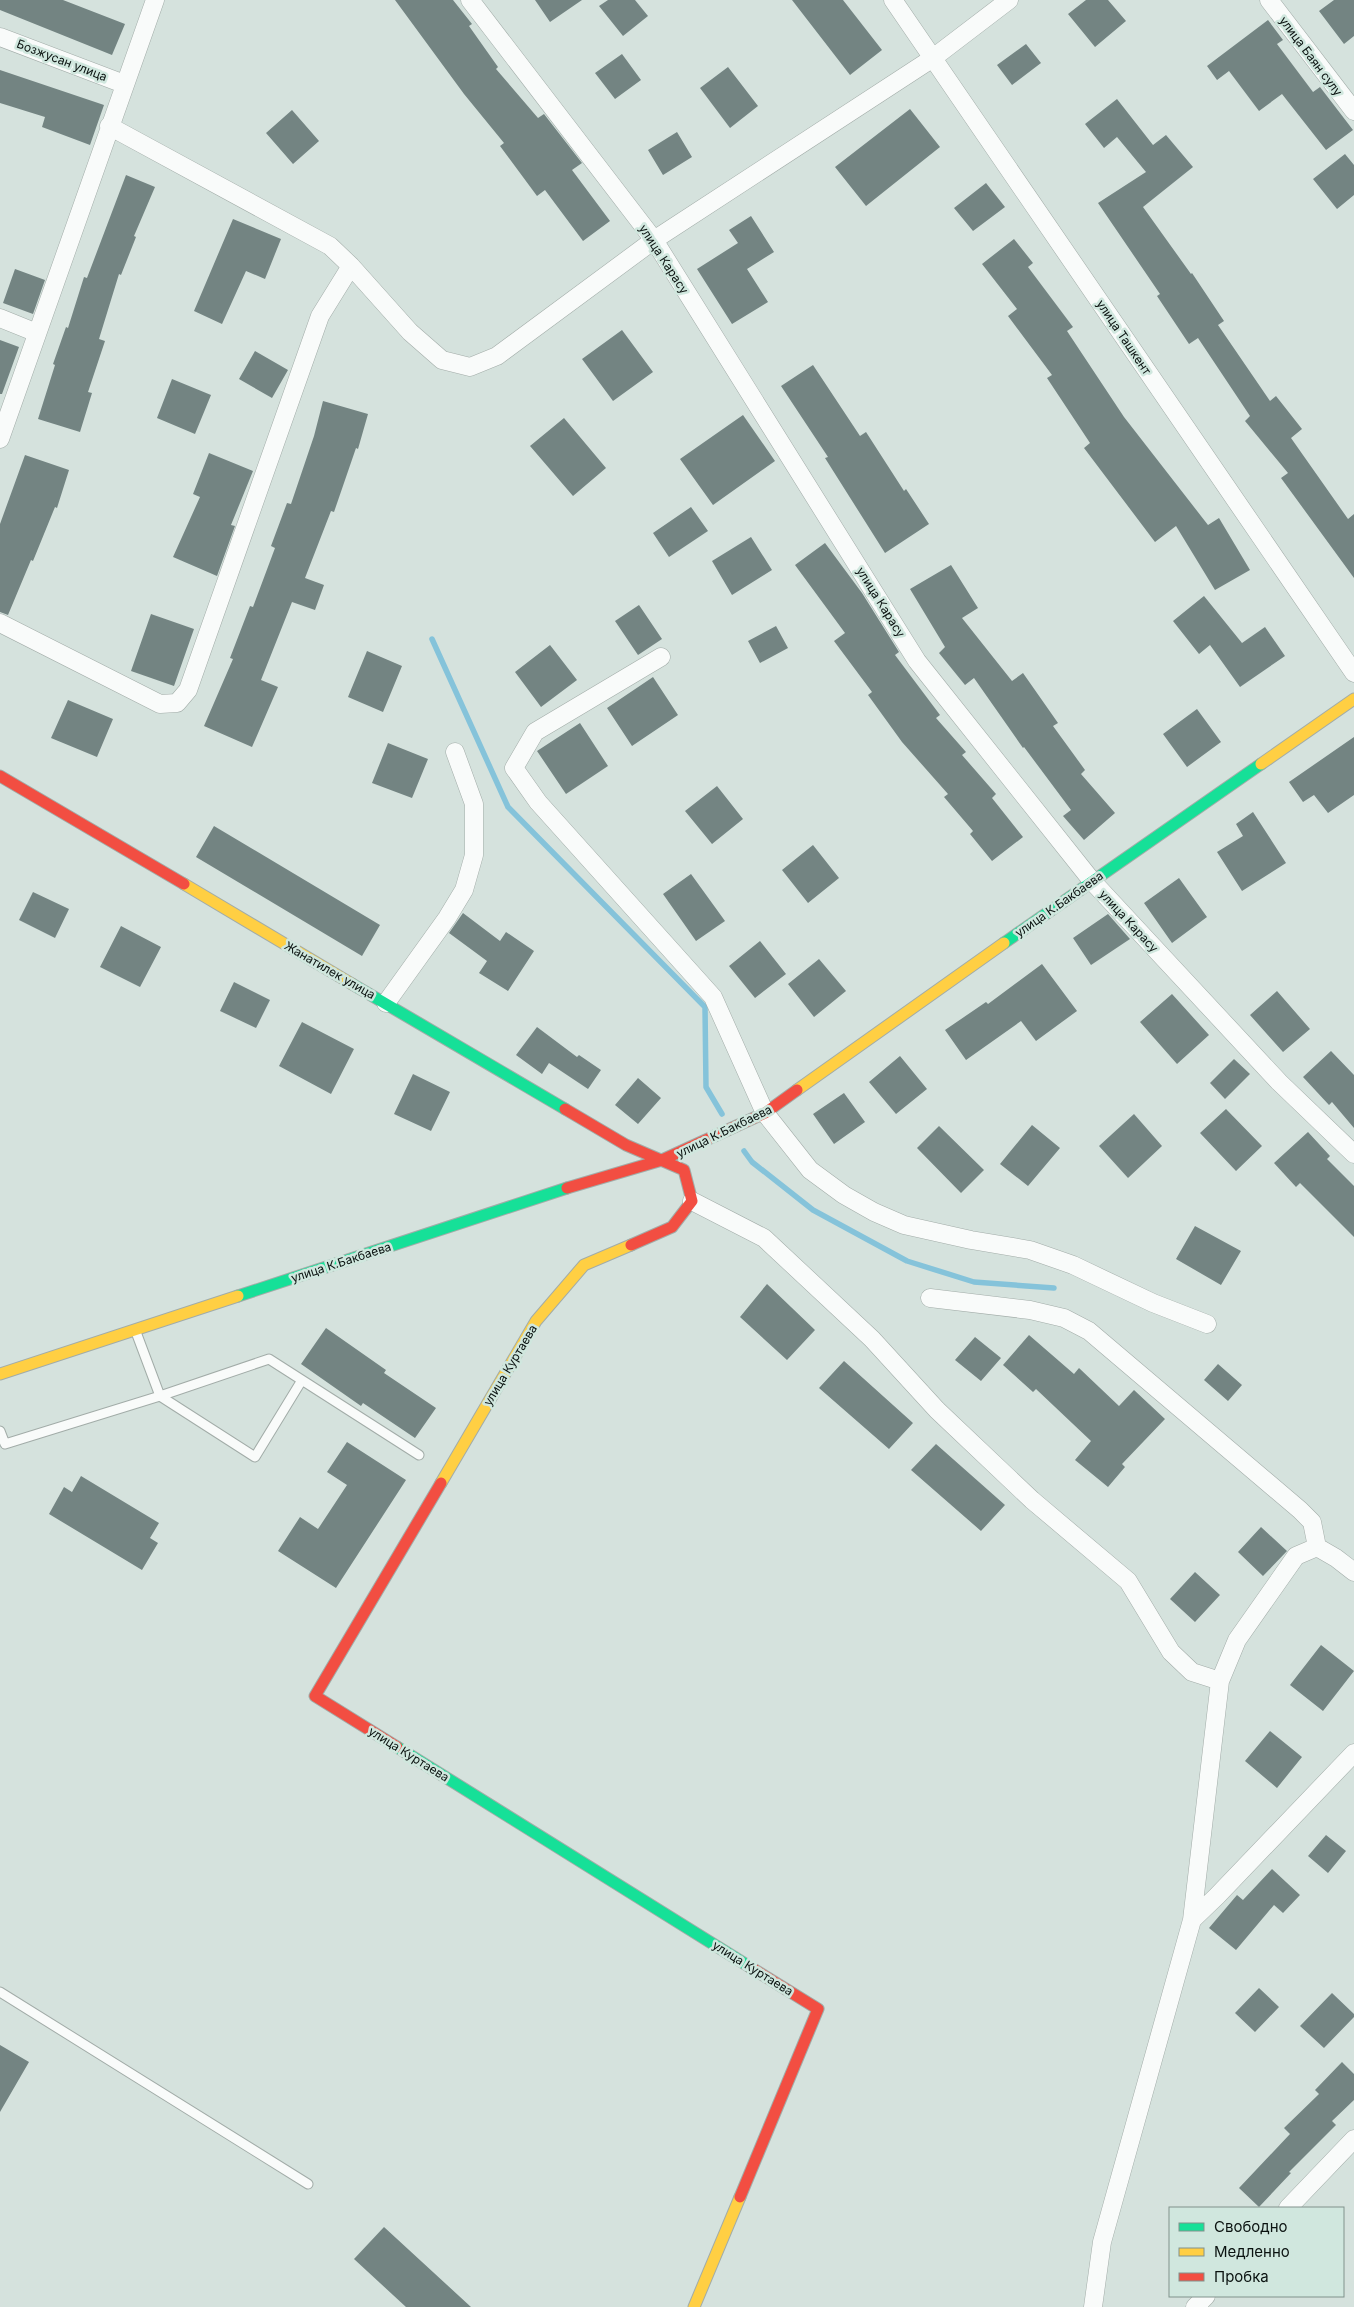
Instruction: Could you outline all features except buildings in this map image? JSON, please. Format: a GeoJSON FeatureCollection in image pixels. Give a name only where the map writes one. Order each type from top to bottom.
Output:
{"type":"FeatureCollection","features":[{"type":"Feature","properties":{"kind":"street"},"geometry":{"type":"LineString","coordinates":[[0,439],[154,0]]}},
{"type":"Feature","properties":{"kind":"street","name":"улица Карасу"},"geometry":{"type":"LineString","coordinates":[[470,0],[654,240],[917,661],[1092,881],[1279,1082],[1354,1154]]}},
{"type":"Feature","properties":{"kind":"street","name":"улица Ташкент"},"geometry":{"type":"LineString","coordinates":[[893,0],[1354,673]]}},
{"type":"Feature","properties":{"kind":"street"},"geometry":{"type":"LineString","coordinates":[[109,126],[330,246],[351,266],[410,332],[442,360],[470,368],[497,356],[654,240],[933,58],[1009,0]]}},
{"type":"Feature","properties":{"kind":"street","name":"улица Баян сулу"},"geometry":{"type":"LineString","coordinates":[[1269,0],[1354,111]]}},
{"type":"Feature","properties":{"kind":"street","name":"Бозжусан улица"},"geometry":{"type":"LineString","coordinates":[[0,36],[124,84]]}},
{"type":"Feature","properties":{"kind":"street"},"geometry":{"type":"LineString","coordinates":[[1,625],[160,704],[177,702],[188,690],[320,316],[351,266]]}},
{"type":"Feature","properties":{"kind":"street"},"geometry":{"type":"LineString","coordinates":[[0,318],[37,333]]}},
{"type":"Feature","properties":{"kind":"street"},"geometry":{"type":"LineString","coordinates":[[661,657],[535,732],[514,768],[538,802],[713,997],[765,1113],[810,1170],[844,1195],[874,1212],[904,1225],[971,1240],[1030,1250],[1073,1265],[1153,1303],[1207,1324]]}},
{"type":"Feature","properties":{"kind":"street","name":"улица К.Бакбаева"},"geometry":{"type":"LineString","coordinates":[[0,1374],[581,1184],[662,1160],[765,1113],[1092,881],[1354,699]]}},
{"type":"Feature","properties":{"kind":"street"},"geometry":{"type":"LineString","coordinates":[[386,1003],[447,918],[464,890],[474,855],[474,804],[455,752]]}},
{"type":"Feature","properties":{"kind":"street","name":"Жанатилек улица"},"geometry":{"type":"LineString","coordinates":[[0,776],[626,1144],[662,1160]]}},
{"type":"Feature","properties":{"kind":"street"},"geometry":{"type":"LineString","coordinates":[[662,1160],[684,1170],[692,1201],[764,1238],[872,1339],[937,1410],[1032,1500],[1128,1581],[1170,1652],[1192,1672],[1220,1681]]}},
{"type":"Feature","properties":{"kind":"street","name":"улица Куртаева"},"geometry":{"type":"LineString","coordinates":[[692,1201],[672,1227],[584,1265],[536,1321],[315,1696],[818,2009],[694,2307]]}},
{"type":"Feature","properties":{"kind":"street"},"geometry":{"type":"LineString","coordinates":[[930,1298],[1030,1310],[1064,1318],[1088,1331],[1300,1510],[1312,1522],[1317,1547],[1336,1558],[1354,1572]]}},
{"type":"Feature","properties":{"kind":"street"},"geometry":{"type":"LineString","coordinates":[[1093,2307],[1102,2242],[1192,1920],[1220,1681],[1237,1640],[1296,1556],[1317,1547]]}},
{"type":"Feature","properties":{"kind":"street"},"geometry":{"type":"LineString","coordinates":[[1192,1920],[1354,1753]]}},
{"type":"Feature","properties":{"kind":"street"},"geometry":{"type":"LineString","coordinates":[[1289,2207],[1354,2139]]}},
{"type":"Feature","properties":{"kind":"street"},"geometry":{"type":"LineString","coordinates":[[1195,2307],[1205,2297]]}},
{"type":"Feature","properties":{"kind":"lane"},"geometry":{"type":"LineString","coordinates":[[135,1329],[160,1396],[255,1457],[302,1380]]}},
{"type":"Feature","properties":{"kind":"lane"},"geometry":{"type":"LineString","coordinates":[[0,1432],[5,1444],[160,1396],[269,1359],[419,1455]]}},
{"type":"Feature","properties":{"kind":"lane"},"geometry":{"type":"LineString","coordinates":[[0,1992],[308,2184]]}},
{"type":"Feature","properties":{"kind":"waterway"},"geometry":{"type":"LineString","coordinates":[[432,639],[508,807],[705,1007],[706,1087],[722,1114]]}},
{"type":"Feature","properties":{"kind":"waterway"},"geometry":{"type":"LineString","coordinates":[[744,1151],[752,1162],[813,1210],[907,1261],[974,1282],[1054,1288]]}},
{"type":"Feature","properties":{"kind":"traffic: fast"},"geometry":{"type":"LineString","coordinates":[[1004,943],[1261,764]]}},
{"type":"Feature","properties":{"kind":"traffic: fast"},"geometry":{"type":"LineString","coordinates":[[352,984],[565,1109]]}},
{"type":"Feature","properties":{"kind":"traffic: fast"},"geometry":{"type":"LineString","coordinates":[[238,1296],[567,1188]]}},
{"type":"Feature","properties":{"kind":"traffic: fast"},"geometry":{"type":"LineString","coordinates":[[397,1747],[750,1967]]}},
{"type":"Feature","properties":{"kind":"traffic: slow"},"geometry":{"type":"LineString","coordinates":[[1261,764],[1354,699]]}},
{"type":"Feature","properties":{"kind":"traffic: slow"},"geometry":{"type":"LineString","coordinates":[[184,884],[352,984]]}},
{"type":"Feature","properties":{"kind":"traffic: slow"},"geometry":{"type":"LineString","coordinates":[[797,1090],[1004,943]]}},
{"type":"Feature","properties":{"kind":"traffic: slow"},"geometry":{"type":"LineString","coordinates":[[441,1483],[536,1321],[584,1265],[631,1245]]}},
{"type":"Feature","properties":{"kind":"traffic: slow"},"geometry":{"type":"LineString","coordinates":[[0,1374],[238,1296]]}},
{"type":"Feature","properties":{"kind":"traffic: slow"},"geometry":{"type":"LineString","coordinates":[[694,2307],[740,2197]]}},
{"type":"Feature","properties":{"kind":"traffic: jam"},"geometry":{"type":"LineString","coordinates":[[0,776],[184,884]]}},
{"type":"Feature","properties":{"kind":"traffic: jam"},"geometry":{"type":"LineString","coordinates":[[567,1188],[662,1160],[765,1113],[797,1090]]}},
{"type":"Feature","properties":{"kind":"traffic: jam"},"geometry":{"type":"LineString","coordinates":[[565,1109],[626,1145],[684,1170],[692,1201],[672,1227],[631,1245]]}},
{"type":"Feature","properties":{"kind":"traffic: jam"},"geometry":{"type":"LineString","coordinates":[[397,1747],[315,1696],[441,1483]]}},
{"type":"Feature","properties":{"kind":"traffic: jam"},"geometry":{"type":"LineString","coordinates":[[740,2197],[818,2009],[750,1967]]}}]}
